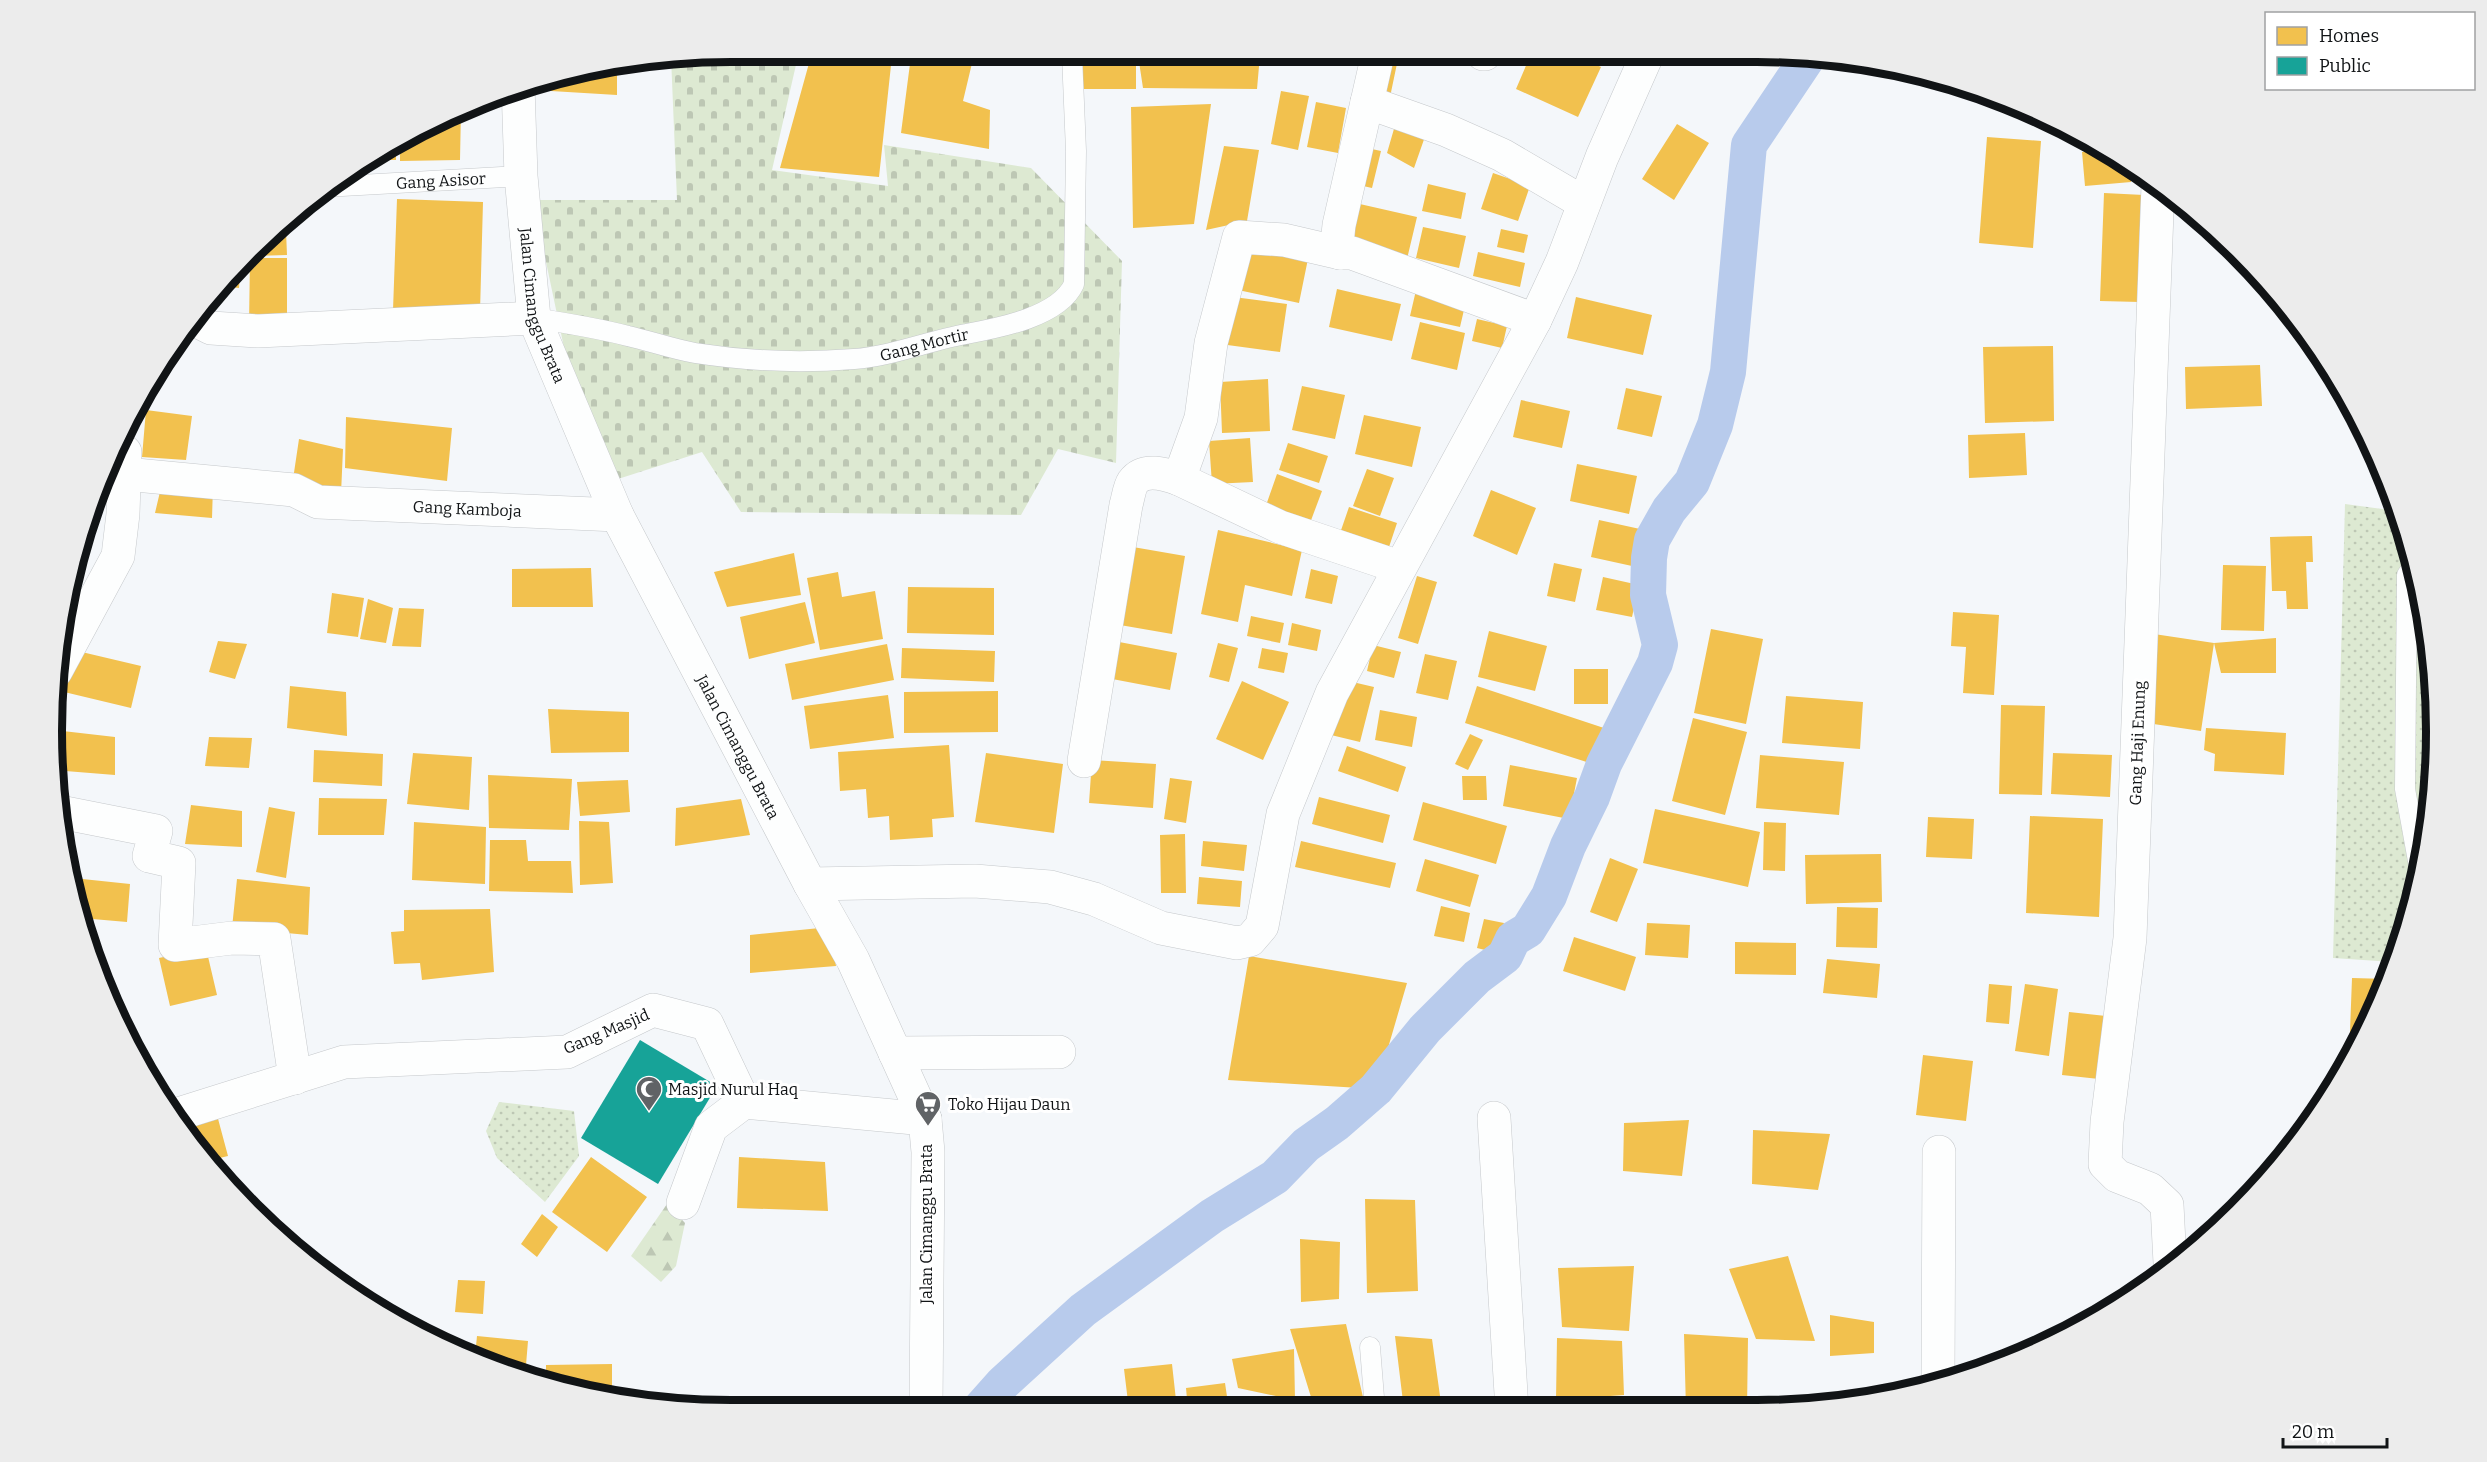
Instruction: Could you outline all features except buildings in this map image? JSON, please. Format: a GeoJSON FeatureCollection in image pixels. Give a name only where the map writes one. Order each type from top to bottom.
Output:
{"type":"FeatureCollection","features":[{"type":"Feature","properties":{"kind":"street"},"geometry":{"type":"LineString","coordinates":[[1340,253],[1339,225],[1376,62]]}},
{"type":"Feature","properties":{"kind":"street"},"geometry":{"type":"LineString","coordinates":[[810,884],[975,881],[1050,887],[1094,899],[1161,928],[1237,943],[1250,940],[1262,926],[1282,814],[1332,693],[1535,320],[1562,262],[1602,157],[1644,62]]}},
{"type":"Feature","properties":{"kind":"street","name":"Jalan Cimanggu Brata"},"geometry":{"type":"LineString","coordinates":[[518,96],[521,176],[534,318],[617,515],[810,884],[853,960],[925,1119],[928,1152],[926,1400]]}},
{"type":"Feature","properties":{"kind":"street"},"geometry":{"type":"LineString","coordinates":[[1367,102],[1446,130],[1502,155],[1584,202]]}},
{"type":"Feature","properties":{"kind":"street","name":"Gang Haji Enung"},"geometry":{"type":"LineString","coordinates":[[2158,195],[2130,938],[2107,1122],[2105,1164],[2117,1176],[2150,1189],[2168,1205],[2170,1257]]}},
{"type":"Feature","properties":{"kind":"street"},"geometry":{"type":"LineString","coordinates":[[1179,479],[1201,418],[1211,343],[1239,237],[1284,240],[1340,253],[1352,253],[1535,320]]}},
{"type":"Feature","properties":{"kind":"street"},"geometry":{"type":"LineString","coordinates":[[200,323],[211,328],[258,331],[534,318]]}},
{"type":"Feature","properties":{"kind":"street"},"geometry":{"type":"LineString","coordinates":[[66,652],[118,556],[119,462]]}},
{"type":"Feature","properties":{"kind":"street","name":"Gang Kamboja"},"geometry":{"type":"LineString","coordinates":[[119,462],[294,490],[318,502],[617,515]]}},
{"type":"Feature","properties":{"kind":"street"},"geometry":{"type":"LineString","coordinates":[[1084,761],[1123,520],[1133,482],[1145,474],[1163,473],[1280,527],[1400,567]]}},
{"type":"Feature","properties":{"kind":"street"},"geometry":{"type":"LineString","coordinates":[[67,813],[156,831],[149,856],[179,863],[175,945],[232,938],[274,939],[295,1078]]}},
{"type":"Feature","properties":{"kind":"street","name":"Gang Masjid"},"geometry":{"type":"LineString","coordinates":[[181,1113],[345,1062],[567,1052],[653,1010],[707,1024],[744,1102]]}},
{"type":"Feature","properties":{"kind":"street"},"geometry":{"type":"LineString","coordinates":[[895,1053],[1059,1052]]}},
{"type":"Feature","properties":{"kind":"street"},"geometry":{"type":"LineString","coordinates":[[683,1203],[711,1127],[744,1102],[925,1119]]}},
{"type":"Feature","properties":{"kind":"street"},"geometry":{"type":"LineString","coordinates":[[1494,1118],[1511,1400]]}},
{"type":"Feature","properties":{"kind":"street"},"geometry":{"type":"LineString","coordinates":[[1938,1375],[1939,1152]]}},
{"type":"Feature","properties":{"kind":"lane","name":"Gang Mortir"},"geometry":{"type":"LineString","coordinates":[[534,318],[619,333],[695,353],[775,359],[843,359],[877,356],[985,330],[1031,316],[1054,306],[1071,291],[1075,276],[1076,151],[1072,62]]}},
{"type":"Feature","properties":{"kind":"lane","name":"Gang Asisor"},"geometry":{"type":"LineString","coordinates":[[342,186],[521,176]]}},
{"type":"Feature","properties":{"kind":"lane"},"geometry":{"type":"LineString","coordinates":[[2407,575],[2405,789],[2415,847]]}},
{"type":"Feature","properties":{"kind":"lane"},"geometry":{"type":"LineString","coordinates":[[1370,1347],[1374,1400]]}},
{"type":"Feature","properties":{"kind":"green space"},"geometry":{"type":"Polygon","coordinates":[[[797,62],[772,170],[888,186],[884,145],[1031,168],[1122,261],[1116,463],[1058,449],[1021,515],[741,512],[702,452],[618,479],[566,357],[533,200],[677,200],[671,64],[687,63],[797,62]]]}},
{"type":"Feature","properties":{"kind":"green space"},"geometry":{"type":"Polygon","coordinates":[[[2345,504],[2388,510],[2390,516],[2413,600],[2420,644],[2426,731],[2420,818],[2413,862],[2403,904],[2384,961],[2333,958],[2345,504]]]}},
{"type":"Feature","properties":{"kind":"green space"},"geometry":{"type":"Polygon","coordinates":[[[499,1102],[574,1111],[579,1156],[545,1202],[497,1158],[486,1131],[499,1102]]]}},
{"type":"Feature","properties":{"kind":"green space"},"geometry":{"type":"Polygon","coordinates":[[[667,1204],[685,1223],[676,1266],[661,1282],[631,1256],[667,1204]]]}},
{"type":"Feature","properties":{"kind":"waterway"},"geometry":{"type":"LineString","coordinates":[[988,1400],[1003,1383],[1083,1310],[1212,1216],[1275,1177],[1306,1145],[1337,1123],[1376,1089],[1425,1029],[1477,977],[1505,956],[1513,939],[1528,930],[1549,896],[1604,764],[1655,663],[1660,645],[1648,595],[1652,540],[1669,510],[1692,482],[1715,425],[1728,372],[1749,145],[1804,63]]}},
{"type":"Feature","properties":{"kind":"place","name":"Masjid Nurul Haq"},"geometry":{"type":"Point","coordinates":[649,1112]}},
{"type":"Feature","properties":{"kind":"place","name":"Toko Hijau Daun"},"geometry":{"type":"Point","coordinates":[928,1127]}}]}
